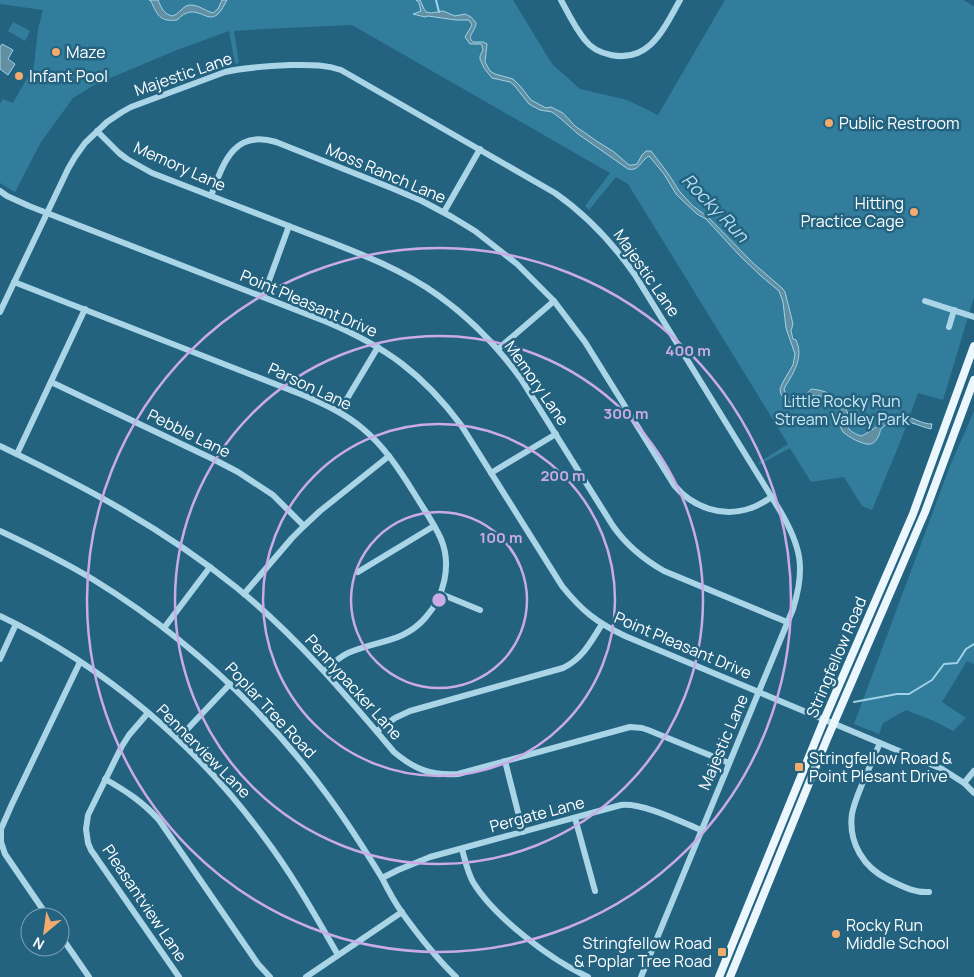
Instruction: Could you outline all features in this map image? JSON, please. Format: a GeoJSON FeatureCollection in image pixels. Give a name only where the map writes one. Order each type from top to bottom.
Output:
{"type":"FeatureCollection","features":[{"type":"Feature","properties":{"kind":"main road","name":"Stringfellow Road"},"geometry":{"type":"LineString","coordinates":[[719,977],[824,720],[913,514],[974,346]]}},
{"type":"Feature","properties":{"kind":"main road","name":"Stringfellow Road"},"geometry":{"type":"LineString","coordinates":[[730,977],[834,724],[925,512],[974,380]]}},
{"type":"Feature","properties":{"kind":"street"},"geometry":{"type":"LineString","coordinates":[[561,0],[589,45],[603,53],[619,56],[638,53],[650,46],[661,33],[680,0]]}},
{"type":"Feature","properties":{"kind":"street","name":"Majestic Lane"},"geometry":{"type":"LineString","coordinates":[[0,312],[75,157],[97,131],[115,116],[130,107],[225,72],[253,67],[319,65],[333,67],[348,73],[555,193],[593,222],[635,275],[772,497],[792,532],[800,559],[798,590],[793,609],[700,830],[641,977]]}},
{"type":"Feature","properties":{"kind":"street","name":"Memory Lane"},"geometry":{"type":"LineString","coordinates":[[97,131],[119,153],[152,173],[374,260],[415,280],[438,296],[461,313],[498,349],[521,379],[613,526],[627,544],[642,557],[664,571],[787,622]]}},
{"type":"Feature","properties":{"kind":"street","name":"Moss Ranch Lane"},"geometry":{"type":"LineString","coordinates":[[211,196],[224,164],[231,153],[242,144],[250,141],[264,140],[276,142],[394,189],[444,212],[475,231],[503,253],[530,276],[554,301],[585,342],[674,485],[684,495],[704,508],[723,512],[743,511],[772,497]]}},
{"type":"Feature","properties":{"kind":"street"},"geometry":{"type":"LineString","coordinates":[[444,212],[480,149]]}},
{"type":"Feature","properties":{"kind":"street","name":"Point Pleasant Drive"},"geometry":{"type":"LineString","coordinates":[[0,192],[47,213],[351,332],[378,347],[409,368],[438,396],[461,425],[562,586],[582,609],[602,624],[625,636],[942,769],[964,783],[974,793]]}},
{"type":"Feature","properties":{"kind":"street"},"geometry":{"type":"LineString","coordinates":[[263,297],[289,226]]}},
{"type":"Feature","properties":{"kind":"street","name":"Parson Lane"},"geometry":{"type":"LineString","coordinates":[[14,282],[303,394],[339,412],[364,430],[389,456],[400,470],[441,540],[445,559],[445,578],[441,594],[427,616],[412,630],[393,640],[348,652],[324,671]]}},
{"type":"Feature","properties":{"kind":"street"},"geometry":{"type":"LineString","coordinates":[[498,349],[554,301]]}},
{"type":"Feature","properties":{"kind":"street"},"geometry":{"type":"LineString","coordinates":[[925,301],[974,317]]}},
{"type":"Feature","properties":{"kind":"street"},"geometry":{"type":"LineString","coordinates":[[16,454],[85,310]]}},
{"type":"Feature","properties":{"kind":"street"},"geometry":{"type":"LineString","coordinates":[[949,327],[954,310]]}},
{"type":"Feature","properties":{"kind":"street"},"geometry":{"type":"LineString","coordinates":[[339,412],[378,347]]}},
{"type":"Feature","properties":{"kind":"street","name":"Pebble Lane"},"geometry":{"type":"LineString","coordinates":[[51,382],[238,472],[273,496],[304,526]]}},
{"type":"Feature","properties":{"kind":"street"},"geometry":{"type":"LineString","coordinates":[[491,473],[556,434]]}},
{"type":"Feature","properties":{"kind":"street","name":"Pennypacker Lane"},"geometry":{"type":"LineString","coordinates":[[0,446],[76,483],[123,509],[166,536],[210,568],[244,594],[284,630],[324,671],[394,752],[404,760],[427,772],[458,774],[622,729],[638,727],[729,763]]}},
{"type":"Feature","properties":{"kind":"street"},"geometry":{"type":"LineString","coordinates":[[244,594],[304,526],[389,456]]}},
{"type":"Feature","properties":{"kind":"street"},"geometry":{"type":"LineString","coordinates":[[358,572],[434,526]]}},
{"type":"Feature","properties":{"kind":"street","name":"Poplar Tree Road"},"geometry":{"type":"LineString","coordinates":[[0,531],[60,561],[115,593],[192,650],[230,684],[291,748],[345,820],[402,912],[424,942],[456,977]]}},
{"type":"Feature","properties":{"kind":"street"},"geometry":{"type":"LineString","coordinates":[[164,628],[210,568]]}},
{"type":"Feature","properties":{"kind":"street"},"geometry":{"type":"LineString","coordinates":[[441,594],[480,610]]}},
{"type":"Feature","properties":{"kind":"street","name":"Pennerview Lane"},"geometry":{"type":"LineString","coordinates":[[0,616],[80,662],[148,712],[178,739],[222,785],[265,837],[299,888],[338,955]]}},
{"type":"Feature","properties":{"kind":"street"},"geometry":{"type":"LineString","coordinates":[[0,658],[16,624]]}},
{"type":"Feature","properties":{"kind":"street"},"geometry":{"type":"LineString","coordinates":[[376,731],[395,718],[410,711],[567,666],[584,652],[602,624]]}},
{"type":"Feature","properties":{"kind":"street"},"geometry":{"type":"LineString","coordinates":[[41,907],[5,854],[1,842],[1,829],[80,662]]}},
{"type":"Feature","properties":{"kind":"street"},"geometry":{"type":"LineString","coordinates":[[178,739],[230,684]]}},
{"type":"Feature","properties":{"kind":"street","name":"Pleasantview Lane"},"geometry":{"type":"LineString","coordinates":[[148,712],[125,740],[88,815],[86,830],[91,850],[178,977]]}},
{"type":"Feature","properties":{"kind":"street"},"geometry":{"type":"LineString","coordinates":[[880,743],[853,808],[852,825],[855,843],[865,861],[880,874],[914,891],[929,892]]}},
{"type":"Feature","properties":{"kind":"street"},"geometry":{"type":"LineString","coordinates":[[504,762],[523,832]]}},
{"type":"Feature","properties":{"kind":"street"},"geometry":{"type":"LineString","coordinates":[[964,783],[974,771]]}},
{"type":"Feature","properties":{"kind":"street"},"geometry":{"type":"LineString","coordinates":[[105,779],[140,801],[159,820],[258,964],[270,977]]}},
{"type":"Feature","properties":{"kind":"street","name":"Pergate Lane"},"geometry":{"type":"LineString","coordinates":[[382,878],[418,861],[621,805],[644,807],[700,830]]}},
{"type":"Feature","properties":{"kind":"street"},"geometry":{"type":"LineString","coordinates":[[575,818],[595,891]]}},
{"type":"Feature","properties":{"kind":"street"},"geometry":{"type":"LineString","coordinates":[[462,849],[472,880],[495,908],[541,949],[588,977]]}},
{"type":"Feature","properties":{"kind":"street"},"geometry":{"type":"LineString","coordinates":[[306,977],[402,912]]}},
{"type":"Feature","properties":{"kind":"street"},"geometry":{"type":"LineString","coordinates":[[70,949],[89,977]]}},
{"type":"Feature","properties":{"kind":"green space","name":"Little Rocky Run Stream Valley Park"},"geometry":{"type":"Polygon","coordinates":[[[0,0],[513,0],[552,64],[580,89],[627,100],[658,115],[725,0],[963,0],[974,6],[974,297],[943,400],[918,393],[872,510],[862,506],[844,477],[811,482],[790,448],[759,465],[758,463],[788,444],[628,184],[616,177],[589,210],[585,206],[610,173],[352,25],[234,31],[239,63],[235,64],[229,31],[177,50],[96,84],[73,98],[41,142],[15,192],[0,183],[0,104],[3,99],[13,103],[34,66],[38,29],[43,10],[0,4],[0,0]]]}},
{"type":"Feature","properties":{"kind":"green space"},"geometry":{"type":"Polygon","coordinates":[[[13,22],[30,31],[25,41],[8,31],[13,22]]]}},
{"type":"Feature","properties":{"kind":"green space"},"geometry":{"type":"Polygon","coordinates":[[[974,411],[974,664],[967,661],[942,702],[966,718],[953,731],[906,710],[883,723],[879,734],[854,724],[950,466],[974,411]]]}},
{"type":"Feature","properties":{"kind":"shaded area"},"geometry":{"type":"Polygon","coordinates":[[[149,0],[158,0],[165,12],[173,16],[189,5],[213,13],[218,9],[222,0],[227,0],[214,17],[190,12],[177,20],[167,20],[160,16],[149,0]]]}},
{"type":"Feature","properties":{"kind":"shaded area","name":"Rocky Run"},"geometry":{"type":"Polygon","coordinates":[[[416,0],[420,0],[426,12],[443,11],[455,16],[465,14],[471,17],[476,23],[471,40],[487,44],[485,62],[490,71],[513,79],[531,100],[546,108],[551,107],[563,113],[575,126],[614,152],[629,165],[637,164],[646,151],[651,151],[680,192],[693,206],[708,217],[753,263],[782,288],[785,292],[793,324],[791,331],[793,339],[796,340],[799,352],[795,370],[784,389],[789,402],[801,401],[811,389],[828,393],[838,399],[846,408],[849,429],[861,436],[887,420],[899,416],[932,424],[931,429],[907,422],[892,422],[883,427],[874,443],[866,444],[843,432],[840,426],[845,415],[839,405],[832,400],[813,395],[810,396],[809,401],[803,406],[788,405],[780,389],[793,365],[795,354],[786,328],[783,302],[779,291],[740,256],[706,219],[697,214],[676,194],[664,174],[649,156],[635,169],[628,169],[578,134],[552,112],[540,110],[529,104],[514,85],[510,82],[492,78],[484,68],[480,59],[483,50],[481,44],[470,44],[465,37],[472,25],[469,20],[425,17],[413,14],[421,11],[416,0]]]}},
{"type":"Feature","properties":{"kind":"shaded area"},"geometry":{"type":"Polygon","coordinates":[[[2,44],[13,50],[8,59],[15,64],[8,75],[0,69],[0,47],[2,44]]]}},
{"type":"Feature","properties":{"kind":"waterway"},"geometry":{"type":"LineString","coordinates":[[436,0],[439,12]]}},
{"type":"Feature","properties":{"kind":"waterway"},"geometry":{"type":"LineString","coordinates":[[854,702],[897,694],[909,694],[932,680],[944,664],[957,663],[966,649],[974,644]]}},
{"type":"Feature","properties":{"kind":"place","name":"Maze"},"geometry":{"type":"Point","coordinates":[56,52]}},
{"type":"Feature","properties":{"kind":"place","name":"Infant Pool"},"geometry":{"type":"Point","coordinates":[19,76]}},
{"type":"Feature","properties":{"kind":"place","name":"Public Restroom"},"geometry":{"type":"Point","coordinates":[829,123]}},
{"type":"Feature","properties":{"kind":"place","name":"Hitting Practice Cage"},"geometry":{"type":"Point","coordinates":[914,212]}},
{"type":"Feature","properties":{"kind":"place","name":"Stringfellow Road & Point Plesant Drive"},"geometry":{"type":"Point","coordinates":[799,767]}},
{"type":"Feature","properties":{"kind":"place","name":"Rocky Run Middle School"},"geometry":{"type":"Point","coordinates":[836,934]}},
{"type":"Feature","properties":{"kind":"place","name":"Stringfellow Road & Poplar Tree Road"},"geometry":{"type":"Point","coordinates":[722,952]}}]}
